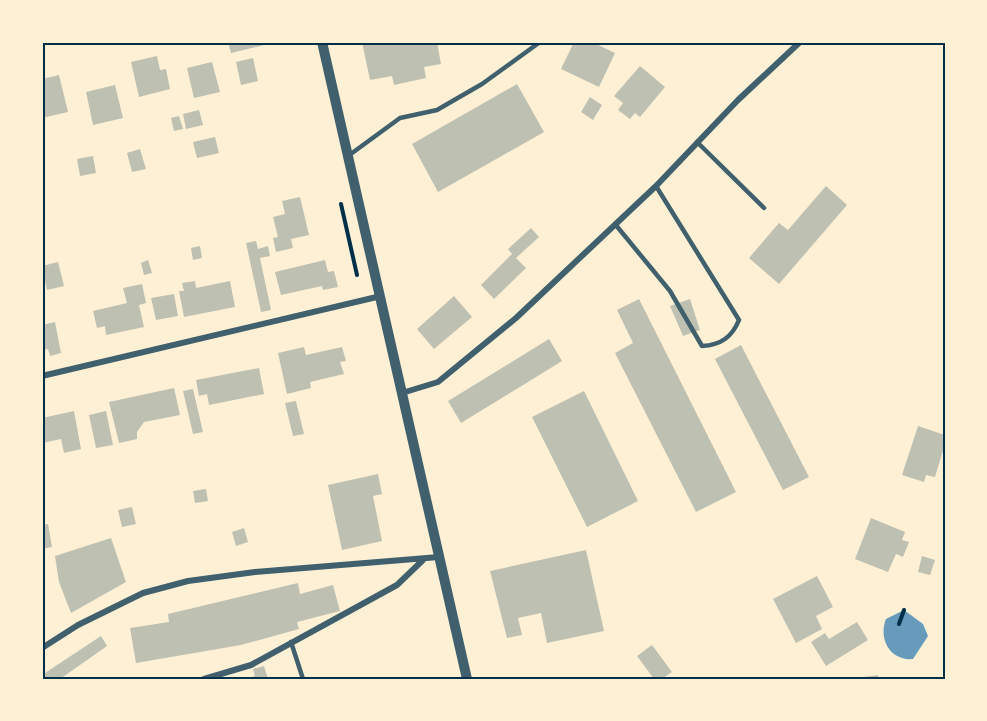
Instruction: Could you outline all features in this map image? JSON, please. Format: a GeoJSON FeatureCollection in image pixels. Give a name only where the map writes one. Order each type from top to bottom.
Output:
{"type":"FeatureCollection","features":[{"type":"Feature","properties":{"kind":"street"},"geometry":{"type":"LineString","coordinates":[[322,42],[467,679]]}},
{"type":"Feature","properties":{"kind":"street"},"geometry":{"type":"LineString","coordinates":[[402,393],[438,382],[516,318],[656,186],[738,100],[800,42]]}},
{"type":"Feature","properties":{"kind":"street"},"geometry":{"type":"LineString","coordinates":[[42,376],[381,296]]}},
{"type":"Feature","properties":{"kind":"street"},"geometry":{"type":"LineString","coordinates":[[42,648],[78,625],[143,593],[188,581],[255,572],[439,557]]}},
{"type":"Feature","properties":{"kind":"street"},"geometry":{"type":"LineString","coordinates":[[204,679],[251,665],[397,585],[423,560]]}},
{"type":"Feature","properties":{"kind":"lane"},"geometry":{"type":"LineString","coordinates":[[348,156],[400,118],[438,110],[482,84],[540,42]]}},
{"type":"Feature","properties":{"kind":"lane"},"geometry":{"type":"LineString","coordinates":[[697,142],[764,208]]}},
{"type":"Feature","properties":{"kind":"lane"},"geometry":{"type":"LineString","coordinates":[[615,224],[670,291],[702,346],[715,345],[734,334],[739,320],[656,186]]}},
{"type":"Feature","properties":{"kind":"lane"},"geometry":{"type":"LineString","coordinates":[[291,642],[303,679]]}},
{"type":"Feature","properties":{"kind":"path"},"geometry":{"type":"LineString","coordinates":[[899,624],[904,610]]}},
{"type":"Feature","properties":{"kind":"water"},"geometry":{"type":"Polygon","coordinates":[[[904,610],[923,624],[928,636],[913,659],[898,656],[892,652],[885,641],[886,619],[904,610]]]}},
{"type":"Feature","properties":{"kind":"building"},"geometry":{"type":"Polygon","coordinates":[[[228,42],[263,42],[264,45],[231,53],[228,42]]]}},
{"type":"Feature","properties":{"kind":"building"},"geometry":{"type":"Polygon","coordinates":[[[362,42],[437,42],[441,64],[424,67],[426,78],[394,85],[392,76],[370,80],[362,42]]]}},
{"type":"Feature","properties":{"kind":"building"},"geometry":{"type":"Polygon","coordinates":[[[574,42],[592,42],[615,53],[599,87],[561,69],[574,42]]]}},
{"type":"Feature","properties":{"kind":"building"},"geometry":{"type":"Polygon","coordinates":[[[157,56],[160,70],[166,69],[170,89],[139,97],[131,62],[157,56]]]}},
{"type":"Feature","properties":{"kind":"building"},"geometry":{"type":"Polygon","coordinates":[[[253,58],[258,81],[241,85],[236,62],[253,58]]]}},
{"type":"Feature","properties":{"kind":"building"},"geometry":{"type":"Polygon","coordinates":[[[212,62],[220,92],[194,98],[187,68],[212,62]]]}},
{"type":"Feature","properties":{"kind":"building"},"geometry":{"type":"Polygon","coordinates":[[[640,66],[665,87],[640,117],[635,113],[630,119],[618,110],[623,103],[614,96],[640,66]]]}},
{"type":"Feature","properties":{"kind":"building"},"geometry":{"type":"Polygon","coordinates":[[[59,75],[68,112],[42,118],[42,79],[59,75]]]}},
{"type":"Feature","properties":{"kind":"building"},"geometry":{"type":"Polygon","coordinates":[[[517,84],[544,132],[438,192],[412,144],[517,84]]]}},
{"type":"Feature","properties":{"kind":"building"},"geometry":{"type":"Polygon","coordinates":[[[115,85],[123,118],[93,125],[86,92],[115,85]]]}},
{"type":"Feature","properties":{"kind":"building"},"geometry":{"type":"Polygon","coordinates":[[[590,97],[602,105],[593,120],[581,112],[590,97]]]}},
{"type":"Feature","properties":{"kind":"building"},"geometry":{"type":"Polygon","coordinates":[[[199,110],[203,125],[186,129],[183,114],[199,110]]]}},
{"type":"Feature","properties":{"kind":"building"},"geometry":{"type":"Polygon","coordinates":[[[179,116],[183,129],[174,131],[171,118],[179,116]]]}},
{"type":"Feature","properties":{"kind":"building"},"geometry":{"type":"Polygon","coordinates":[[[215,137],[219,153],[197,158],[193,142],[215,137]]]}},
{"type":"Feature","properties":{"kind":"building"},"geometry":{"type":"Polygon","coordinates":[[[140,149],[146,169],[132,172],[127,153],[140,149]]]}},
{"type":"Feature","properties":{"kind":"building"},"geometry":{"type":"Polygon","coordinates":[[[93,156],[96,173],[80,176],[77,159],[93,156]]]}},
{"type":"Feature","properties":{"kind":"building"},"geometry":{"type":"Polygon","coordinates":[[[826,186],[847,205],[779,284],[749,258],[779,223],[788,230],[826,186]]]}},
{"type":"Feature","properties":{"kind":"building"},"geometry":{"type":"Polygon","coordinates":[[[300,197],[309,235],[291,239],[293,248],[276,252],[273,238],[278,237],[273,217],[285,214],[282,201],[300,197]]]}},
{"type":"Feature","properties":{"kind":"building"},"geometry":{"type":"Polygon","coordinates":[[[531,228],[539,237],[516,258],[526,268],[494,299],[481,285],[512,254],[508,249],[531,228]]]}},
{"type":"Feature","properties":{"kind":"building"},"geometry":{"type":"Polygon","coordinates":[[[256,241],[258,249],[268,246],[270,256],[260,258],[271,310],[261,312],[246,243],[256,241]]]}},
{"type":"Feature","properties":{"kind":"building"},"geometry":{"type":"Polygon","coordinates":[[[200,246],[202,258],[193,260],[191,248],[200,246]]]}},
{"type":"Feature","properties":{"kind":"building"},"geometry":{"type":"Polygon","coordinates":[[[148,260],[152,273],[144,275],[141,263],[148,260]]]}},
{"type":"Feature","properties":{"kind":"building"},"geometry":{"type":"Polygon","coordinates":[[[325,260],[328,272],[334,271],[338,287],[323,290],[322,286],[281,295],[275,272],[325,260]]]}},
{"type":"Feature","properties":{"kind":"building"},"geometry":{"type":"Polygon","coordinates":[[[58,262],[64,286],[47,290],[42,266],[58,262]]]}},
{"type":"Feature","properties":{"kind":"building"},"geometry":{"type":"Polygon","coordinates":[[[195,281],[196,288],[230,281],[235,307],[184,317],[179,291],[184,291],[182,283],[195,281]]]}},
{"type":"Feature","properties":{"kind":"building"},"geometry":{"type":"Polygon","coordinates":[[[142,284],[146,303],[139,305],[144,327],[106,335],[105,326],[97,328],[93,311],[127,303],[123,288],[142,284]]]}},
{"type":"Feature","properties":{"kind":"building"},"geometry":{"type":"Polygon","coordinates":[[[174,294],[178,316],[156,320],[151,298],[174,294]]]}},
{"type":"Feature","properties":{"kind":"building"},"geometry":{"type":"Polygon","coordinates":[[[454,296],[472,317],[434,349],[417,329],[454,296]]]}},
{"type":"Feature","properties":{"kind":"building"},"geometry":{"type":"Polygon","coordinates":[[[639,299],[736,492],[696,512],[615,353],[633,343],[617,310],[639,299]]]}},
{"type":"Feature","properties":{"kind":"building"},"geometry":{"type":"Polygon","coordinates":[[[690,299],[700,330],[683,336],[670,306],[690,299]]]}},
{"type":"Feature","properties":{"kind":"building"},"geometry":{"type":"Polygon","coordinates":[[[55,322],[61,353],[50,356],[48,349],[42,350],[42,325],[55,322]]]}},
{"type":"Feature","properties":{"kind":"building"},"geometry":{"type":"Polygon","coordinates":[[[549,339],[562,361],[461,423],[448,401],[549,339]]]}},
{"type":"Feature","properties":{"kind":"building"},"geometry":{"type":"Polygon","coordinates":[[[741,345],[809,477],[783,490],[715,359],[741,345]]]}},
{"type":"Feature","properties":{"kind":"building"},"geometry":{"type":"Polygon","coordinates":[[[304,347],[306,355],[342,347],[346,361],[340,362],[344,374],[310,382],[311,388],[287,394],[278,353],[304,347]]]}},
{"type":"Feature","properties":{"kind":"building"},"geometry":{"type":"Polygon","coordinates":[[[259,368],[264,394],[209,405],[207,394],[199,396],[196,380],[259,368]]]}},
{"type":"Feature","properties":{"kind":"building"},"geometry":{"type":"Polygon","coordinates":[[[174,388],[180,415],[144,422],[137,432],[137,439],[119,443],[109,402],[174,388]]]}},
{"type":"Feature","properties":{"kind":"building"},"geometry":{"type":"Polygon","coordinates":[[[193,389],[203,432],[193,434],[183,391],[193,389]]]}},
{"type":"Feature","properties":{"kind":"building"},"geometry":{"type":"Polygon","coordinates":[[[584,391],[638,501],[587,527],[532,417],[584,391]]]}},
{"type":"Feature","properties":{"kind":"building"},"geometry":{"type":"Polygon","coordinates":[[[296,401],[304,434],[293,436],[285,403],[296,401]]]}},
{"type":"Feature","properties":{"kind":"building"},"geometry":{"type":"Polygon","coordinates":[[[74,411],[81,449],[64,453],[61,439],[42,443],[42,418],[74,411]]]}},
{"type":"Feature","properties":{"kind":"building"},"geometry":{"type":"Polygon","coordinates":[[[106,411],[113,445],[96,448],[89,415],[106,411]]]}},
{"type":"Feature","properties":{"kind":"building"},"geometry":{"type":"Polygon","coordinates":[[[918,426],[945,435],[945,444],[935,477],[926,475],[924,482],[902,475],[918,426]]]}},
{"type":"Feature","properties":{"kind":"building"},"geometry":{"type":"Polygon","coordinates":[[[378,474],[382,494],[373,496],[382,541],[342,550],[328,485],[378,474]]]}},
{"type":"Feature","properties":{"kind":"building"},"geometry":{"type":"Polygon","coordinates":[[[206,489],[208,501],[195,503],[193,491],[206,489]]]}},
{"type":"Feature","properties":{"kind":"building"},"geometry":{"type":"Polygon","coordinates":[[[132,507],[136,524],[122,527],[118,510],[132,507]]]}},
{"type":"Feature","properties":{"kind":"building"},"geometry":{"type":"Polygon","coordinates":[[[871,518],[905,532],[902,540],[909,542],[903,557],[896,554],[888,572],[855,559],[871,518]]]}},
{"type":"Feature","properties":{"kind":"building"},"geometry":{"type":"Polygon","coordinates":[[[48,524],[52,547],[42,549],[42,525],[48,524]]]}},
{"type":"Feature","properties":{"kind":"building"},"geometry":{"type":"Polygon","coordinates":[[[244,528],[248,542],[236,546],[232,532],[244,528]]]}},
{"type":"Feature","properties":{"kind":"building"},"geometry":{"type":"Polygon","coordinates":[[[111,538],[126,582],[71,613],[59,582],[55,556],[111,538]]]}},
{"type":"Feature","properties":{"kind":"building"},"geometry":{"type":"Polygon","coordinates":[[[586,550],[604,631],[547,643],[541,613],[518,618],[522,635],[507,638],[490,571],[586,550]]]}},
{"type":"Feature","properties":{"kind":"building"},"geometry":{"type":"Polygon","coordinates":[[[922,556],[935,560],[930,575],[918,572],[922,556]]]}},
{"type":"Feature","properties":{"kind":"building"},"geometry":{"type":"Polygon","coordinates":[[[817,576],[833,607],[816,616],[822,629],[796,643],[773,599],[817,576]]]}},
{"type":"Feature","properties":{"kind":"building"},"geometry":{"type":"Polygon","coordinates":[[[298,583],[300,594],[333,585],[340,611],[297,622],[299,629],[241,645],[136,663],[130,628],[169,622],[168,614],[298,583]]]}},
{"type":"Feature","properties":{"kind":"building"},"geometry":{"type":"Polygon","coordinates":[[[857,622],[868,640],[826,666],[811,642],[825,633],[829,639],[857,622]]]}},
{"type":"Feature","properties":{"kind":"building"},"geometry":{"type":"Polygon","coordinates":[[[101,636],[107,646],[60,679],[42,679],[42,675],[101,636]]]}},
{"type":"Feature","properties":{"kind":"building"},"geometry":{"type":"Polygon","coordinates":[[[652,645],[672,672],[662,679],[654,679],[637,656],[652,645]]]}},
{"type":"Feature","properties":{"kind":"building"},"geometry":{"type":"Polygon","coordinates":[[[264,666],[268,679],[246,679],[255,676],[253,669],[264,666]]]}},
{"type":"Feature","properties":{"kind":"building"},"geometry":{"type":"Polygon","coordinates":[[[878,675],[879,679],[857,679],[857,678],[878,675]]]}}]}
